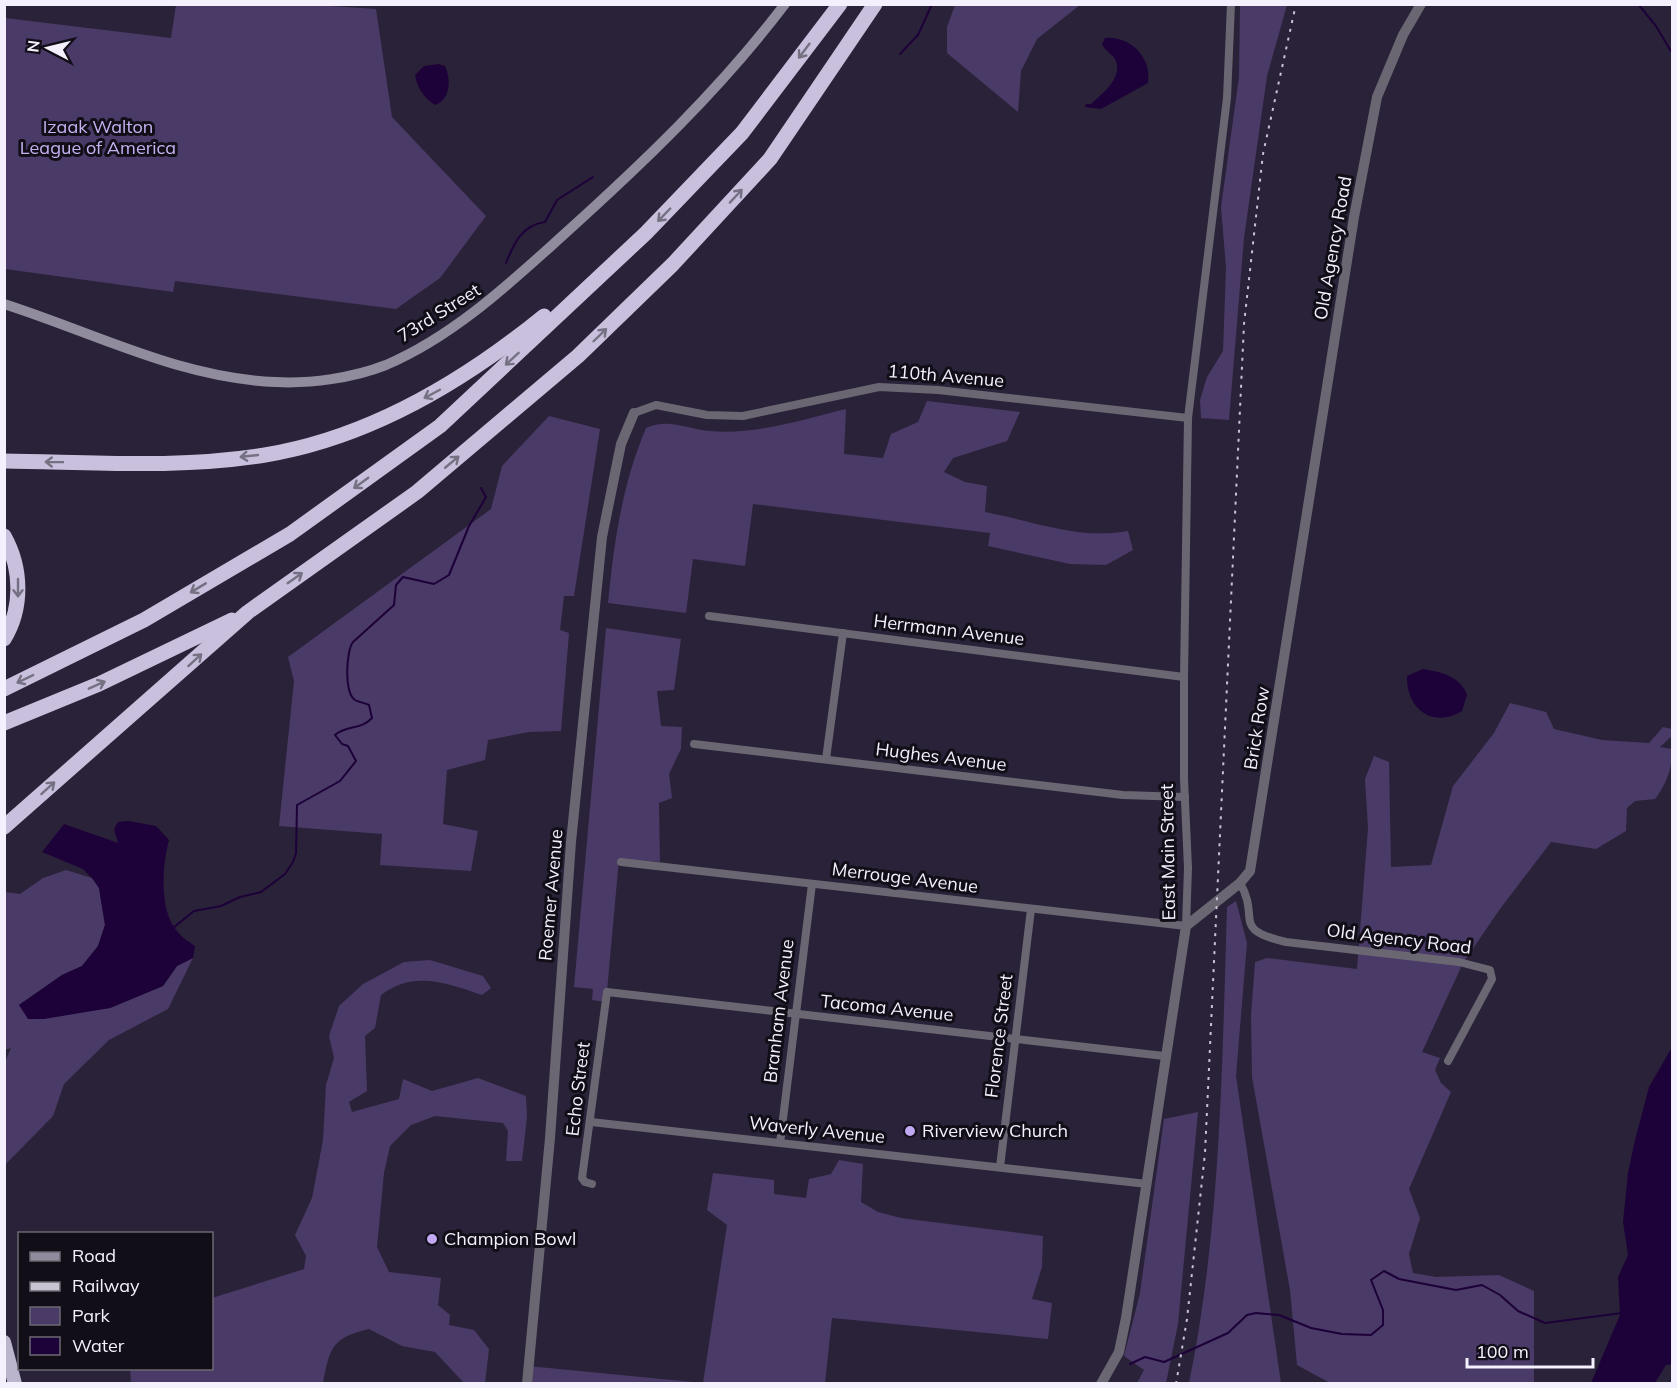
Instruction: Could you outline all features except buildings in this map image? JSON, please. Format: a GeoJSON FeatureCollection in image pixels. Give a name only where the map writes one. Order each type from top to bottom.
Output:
{"type":"FeatureCollection","features":[{"type":"Feature","properties":{"kind":"highway"},"geometry":{"type":"LineString","coordinates":[[4,689],[144,620],[290,534],[440,426],[646,233],[742,133],[840,4]]}},
{"type":"Feature","properties":{"kind":"highway"},"geometry":{"type":"LineString","coordinates":[[4,827],[248,612],[417,492],[578,356],[673,264],[770,159],[875,4]]}},
{"type":"Feature","properties":{"kind":"highway"},"geometry":{"type":"LineString","coordinates":[[4,461],[204,461],[266,455],[361,427],[383,419],[456,381],[522,334],[646,233]]}},
{"type":"Feature","properties":{"kind":"highway"},"geometry":{"type":"LineString","coordinates":[[4,536],[15,562],[19,591],[14,620],[4,639]]}},
{"type":"Feature","properties":{"kind":"highway"},"geometry":{"type":"LineString","coordinates":[[4,723],[99,684],[248,612]]}},
{"type":"Feature","properties":{"kind":"highway"},"geometry":{"type":"LineString","coordinates":[[4,1342],[15,1383]]}},
{"type":"Feature","properties":{"kind":"main road","name":"73rd Street"},"geometry":{"type":"LineString","coordinates":[[4,304],[176,367],[226,378],[277,382],[334,378],[385,365],[436,337],[495,297],[640,166],[744,59],[786,4]]}},
{"type":"Feature","properties":{"kind":"street","name":"East Main Street"},"geometry":{"type":"LineString","coordinates":[[1101,1383],[1119,1352],[1186,926],[1188,868],[1184,677],[1188,418],[1227,98],[1231,4]]}},
{"type":"Feature","properties":{"kind":"street","name":"Old Agency Road"},"geometry":{"type":"LineString","coordinates":[[1307,506],[1354,217],[1377,97],[1403,35],[1422,4]]}},
{"type":"Feature","properties":{"kind":"street","name":"110th Avenue"},"geometry":{"type":"LineString","coordinates":[[634,413],[656,405],[706,415],[743,416],[879,387],[938,390],[1188,418]]}},
{"type":"Feature","properties":{"kind":"street","name":"Roemer Avenue"},"geometry":{"type":"LineString","coordinates":[[527,1383],[550,1138],[571,842],[602,537],[621,444],[634,413]]}},
{"type":"Feature","properties":{"kind":"street","name":"Brick Row"},"geometry":{"type":"LineString","coordinates":[[1186,926],[1240,883],[1250,871],[1256,846],[1307,506]]}},
{"type":"Feature","properties":{"kind":"street","name":"Herrmann Avenue"},"geometry":{"type":"LineString","coordinates":[[709,616],[1184,677]]}},
{"type":"Feature","properties":{"kind":"street"},"geometry":{"type":"LineString","coordinates":[[826,759],[843,633]]}},
{"type":"Feature","properties":{"kind":"street","name":"Hughes Avenue"},"geometry":{"type":"LineString","coordinates":[[694,744],[1123,795],[1185,797]]}},
{"type":"Feature","properties":{"kind":"street","name":"Merrouge Avenue"},"geometry":{"type":"LineString","coordinates":[[621,862],[1186,926]]}},
{"type":"Feature","properties":{"kind":"street","name":"Old Agency Road"},"geometry":{"type":"LineString","coordinates":[[1240,883],[1248,896],[1248,914],[1252,928],[1261,936],[1286,942],[1459,962],[1490,970],[1492,979],[1448,1061]]}},
{"type":"Feature","properties":{"kind":"street","name":"Branham Avenue"},"geometry":{"type":"LineString","coordinates":[[780,1143],[812,884]]}},
{"type":"Feature","properties":{"kind":"street","name":"Florence Street"},"geometry":{"type":"LineString","coordinates":[[1000,1167],[1031,909]]}},
{"type":"Feature","properties":{"kind":"street","name":"Tacoma Avenue"},"geometry":{"type":"LineString","coordinates":[[607,992],[1164,1056]]}},
{"type":"Feature","properties":{"kind":"street","name":"Echo Street"},"geometry":{"type":"LineString","coordinates":[[592,1185],[582,1178],[607,992]]}},
{"type":"Feature","properties":{"kind":"street","name":"Waverly Avenue"},"geometry":{"type":"LineString","coordinates":[[591,1122],[1147,1184]]}},
{"type":"Feature","properties":{"kind":"green space"},"geometry":{"type":"Polygon","coordinates":[[[955,4],[1080,5],[1037,39],[1021,71],[1018,112],[947,53],[947,27],[955,4]]]}},
{"type":"Feature","properties":{"kind":"green space","name":"Izaak Walton League of America"},"geometry":{"type":"Polygon","coordinates":[[[176,5],[315,5],[376,9],[392,117],[486,216],[440,278],[396,309],[175,281],[173,292],[5,269],[5,18],[171,38],[176,5]]]}},
{"type":"Feature","properties":{"kind":"green space"},"geometry":{"type":"Polygon","coordinates":[[[1240,5],[1287,5],[1267,76],[1244,238],[1229,420],[1201,418],[1200,400],[1207,377],[1223,351],[1226,268],[1221,207],[1239,77],[1240,5]]]}},
{"type":"Feature","properties":{"kind":"green space"},"geometry":{"type":"Polygon","coordinates":[[[927,401],[1020,412],[1007,441],[953,458],[944,472],[965,482],[987,486],[985,512],[1074,531],[1110,533],[1128,531],[1133,550],[1106,565],[1070,564],[988,546],[990,533],[753,504],[745,566],[693,559],[686,613],[608,603],[620,514],[631,471],[646,428],[670,424],[709,431],[744,431],[778,426],[846,409],[844,454],[883,458],[891,434],[918,422],[927,401]]]}},
{"type":"Feature","properties":{"kind":"green space"},"geometry":{"type":"Polygon","coordinates":[[[549,416],[600,429],[574,596],[564,596],[560,630],[569,633],[561,731],[529,732],[488,740],[485,760],[447,770],[443,824],[478,831],[471,871],[380,865],[382,834],[279,826],[294,681],[288,657],[491,509],[502,466],[549,416]]]}},
{"type":"Feature","properties":{"kind":"green space"},"geometry":{"type":"Polygon","coordinates":[[[606,628],[681,639],[674,690],[657,691],[661,726],[682,727],[681,749],[669,774],[672,798],[659,803],[660,862],[619,859],[606,1002],[592,1000],[593,989],[574,987],[606,628]]]}},
{"type":"Feature","properties":{"kind":"green space"},"geometry":{"type":"Polygon","coordinates":[[[1510,703],[1546,712],[1554,729],[1602,740],[1649,743],[1663,727],[1672,729],[1672,736],[1660,747],[1672,749],[1670,769],[1655,799],[1635,801],[1627,808],[1626,831],[1596,849],[1551,842],[1500,909],[1463,963],[1422,1052],[1440,1058],[1435,1070],[1441,1083],[1451,1092],[1409,1189],[1420,1218],[1409,1254],[1413,1273],[1436,1277],[1499,1275],[1534,1291],[1534,1383],[1330,1383],[1297,1365],[1290,1290],[1252,1077],[1251,1015],[1255,962],[1267,958],[1357,969],[1368,828],[1365,779],[1374,756],[1389,762],[1391,867],[1431,865],[1453,786],[1494,733],[1510,703]]]}},
{"type":"Feature","properties":{"kind":"green space"},"geometry":{"type":"Polygon","coordinates":[[[66,870],[92,878],[99,888],[105,925],[98,946],[82,966],[62,975],[19,1005],[81,1012],[110,1008],[163,986],[177,966],[193,958],[168,1009],[109,1040],[64,1084],[53,1116],[5,1165],[5,1062],[11,1048],[5,1050],[5,892],[20,894],[43,878],[66,870]]]}},
{"type":"Feature","properties":{"kind":"green space"},"geometry":{"type":"Polygon","coordinates":[[[1236,901],[1247,943],[1236,1076],[1281,1383],[1189,1383],[1200,1324],[1214,1205],[1221,1086],[1227,907],[1236,901]]]}},
{"type":"Feature","properties":{"kind":"green space"},"geometry":{"type":"Polygon","coordinates":[[[430,960],[483,976],[491,988],[482,995],[443,983],[418,981],[393,987],[381,995],[375,1028],[365,1036],[367,1091],[349,1102],[352,1112],[399,1099],[403,1079],[432,1091],[478,1078],[526,1096],[527,1117],[522,1161],[506,1161],[508,1131],[503,1123],[435,1116],[411,1125],[390,1146],[384,1173],[377,1247],[389,1272],[441,1278],[438,1305],[450,1315],[449,1325],[474,1330],[489,1349],[485,1383],[464,1383],[435,1352],[402,1346],[369,1329],[347,1336],[334,1346],[323,1383],[131,1383],[130,1370],[213,1370],[213,1298],[304,1269],[306,1256],[295,1235],[312,1198],[323,1140],[326,1085],[334,1058],[329,1036],[339,1006],[363,984],[404,962],[430,960]]]}},
{"type":"Feature","properties":{"kind":"green space"},"geometry":{"type":"Polygon","coordinates":[[[1198,1112],[1178,1324],[1166,1383],[1137,1383],[1144,1370],[1124,1356],[1140,1293],[1164,1119],[1198,1112]]]}},
{"type":"Feature","properties":{"kind":"green space"},"geometry":{"type":"Polygon","coordinates":[[[839,1160],[863,1164],[861,1202],[878,1212],[901,1218],[1043,1236],[1042,1267],[1032,1299],[1052,1303],[1048,1339],[832,1318],[825,1383],[527,1384],[528,1366],[703,1383],[727,1225],[707,1210],[713,1173],[774,1180],[774,1194],[806,1198],[809,1179],[831,1174],[839,1160]]]}},
{"type":"Feature","properties":{"kind":"water"},"geometry":{"type":"Polygon","coordinates":[[[1105,38],[1123,41],[1137,50],[1146,65],[1148,83],[1101,109],[1085,107],[1106,90],[1117,72],[1115,59],[1102,44],[1105,38]]]}},
{"type":"Feature","properties":{"kind":"water"},"geometry":{"type":"Polygon","coordinates":[[[439,64],[445,66],[449,82],[444,98],[435,105],[422,92],[415,75],[424,66],[439,64]]]}},
{"type":"Feature","properties":{"kind":"water"},"geometry":{"type":"Polygon","coordinates":[[[1423,669],[1443,674],[1460,683],[1467,695],[1462,711],[1441,718],[1423,713],[1416,706],[1408,688],[1407,676],[1423,669]]]}},
{"type":"Feature","properties":{"kind":"water"},"geometry":{"type":"Polygon","coordinates":[[[128,821],[156,826],[169,840],[164,875],[167,912],[181,935],[195,946],[193,958],[177,966],[163,986],[110,1008],[44,1019],[28,1019],[19,1005],[62,975],[82,966],[98,946],[105,925],[99,888],[92,878],[83,869],[42,852],[64,824],[118,843],[114,829],[118,822],[128,821]]]}},
{"type":"Feature","properties":{"kind":"water"},"geometry":{"type":"Polygon","coordinates":[[[1672,1047],[1672,1364],[1666,1365],[1655,1383],[1591,1383],[1620,1315],[1618,1277],[1628,1255],[1623,1222],[1628,1173],[1635,1140],[1649,1087],[1672,1047]]]}},
{"type":"Feature","properties":{"kind":"waterway"},"geometry":{"type":"LineString","coordinates":[[900,54],[918,35],[932,4]]}},
{"type":"Feature","properties":{"kind":"waterway"},"geometry":{"type":"LineString","coordinates":[[1638,4],[1656,26],[1672,53]]}},
{"type":"Feature","properties":{"kind":"waterway"},"geometry":{"type":"LineString","coordinates":[[506,263],[516,242],[525,231],[545,222],[557,200],[593,177]]}},
{"type":"Feature","properties":{"kind":"waterway"},"geometry":{"type":"LineString","coordinates":[[173,928],[194,911],[221,906],[240,897],[261,892],[285,874],[296,853],[297,805],[340,781],[356,761],[348,746],[342,744],[335,735],[368,722],[372,718],[369,705],[355,700],[349,689],[348,662],[353,642],[394,605],[396,585],[403,577],[434,584],[449,575],[469,526],[486,497],[481,488]]}},
{"type":"Feature","properties":{"kind":"waterway"},"geometry":{"type":"LineString","coordinates":[[1130,1364],[1145,1357],[1164,1362],[1228,1333],[1247,1315],[1256,1313],[1279,1315],[1311,1328],[1342,1334],[1371,1335],[1383,1325],[1383,1310],[1371,1280],[1384,1271],[1399,1279],[1456,1290],[1482,1285],[1500,1295],[1518,1311],[1545,1323],[1622,1313]]}},
{"type":"Feature","properties":{"kind":"railway"},"geometry":{"type":"LineString","coordinates":[[1176,1384],[1187,1319],[1205,1153],[1244,324],[1263,154],[1296,4]]}},
{"type":"Feature","properties":{"kind":"place","name":"Riverview Church"},"geometry":{"type":"Point","coordinates":[910,1131]}},
{"type":"Feature","properties":{"kind":"place","name":"Champion Bowl"},"geometry":{"type":"Point","coordinates":[432,1239]}}]}
